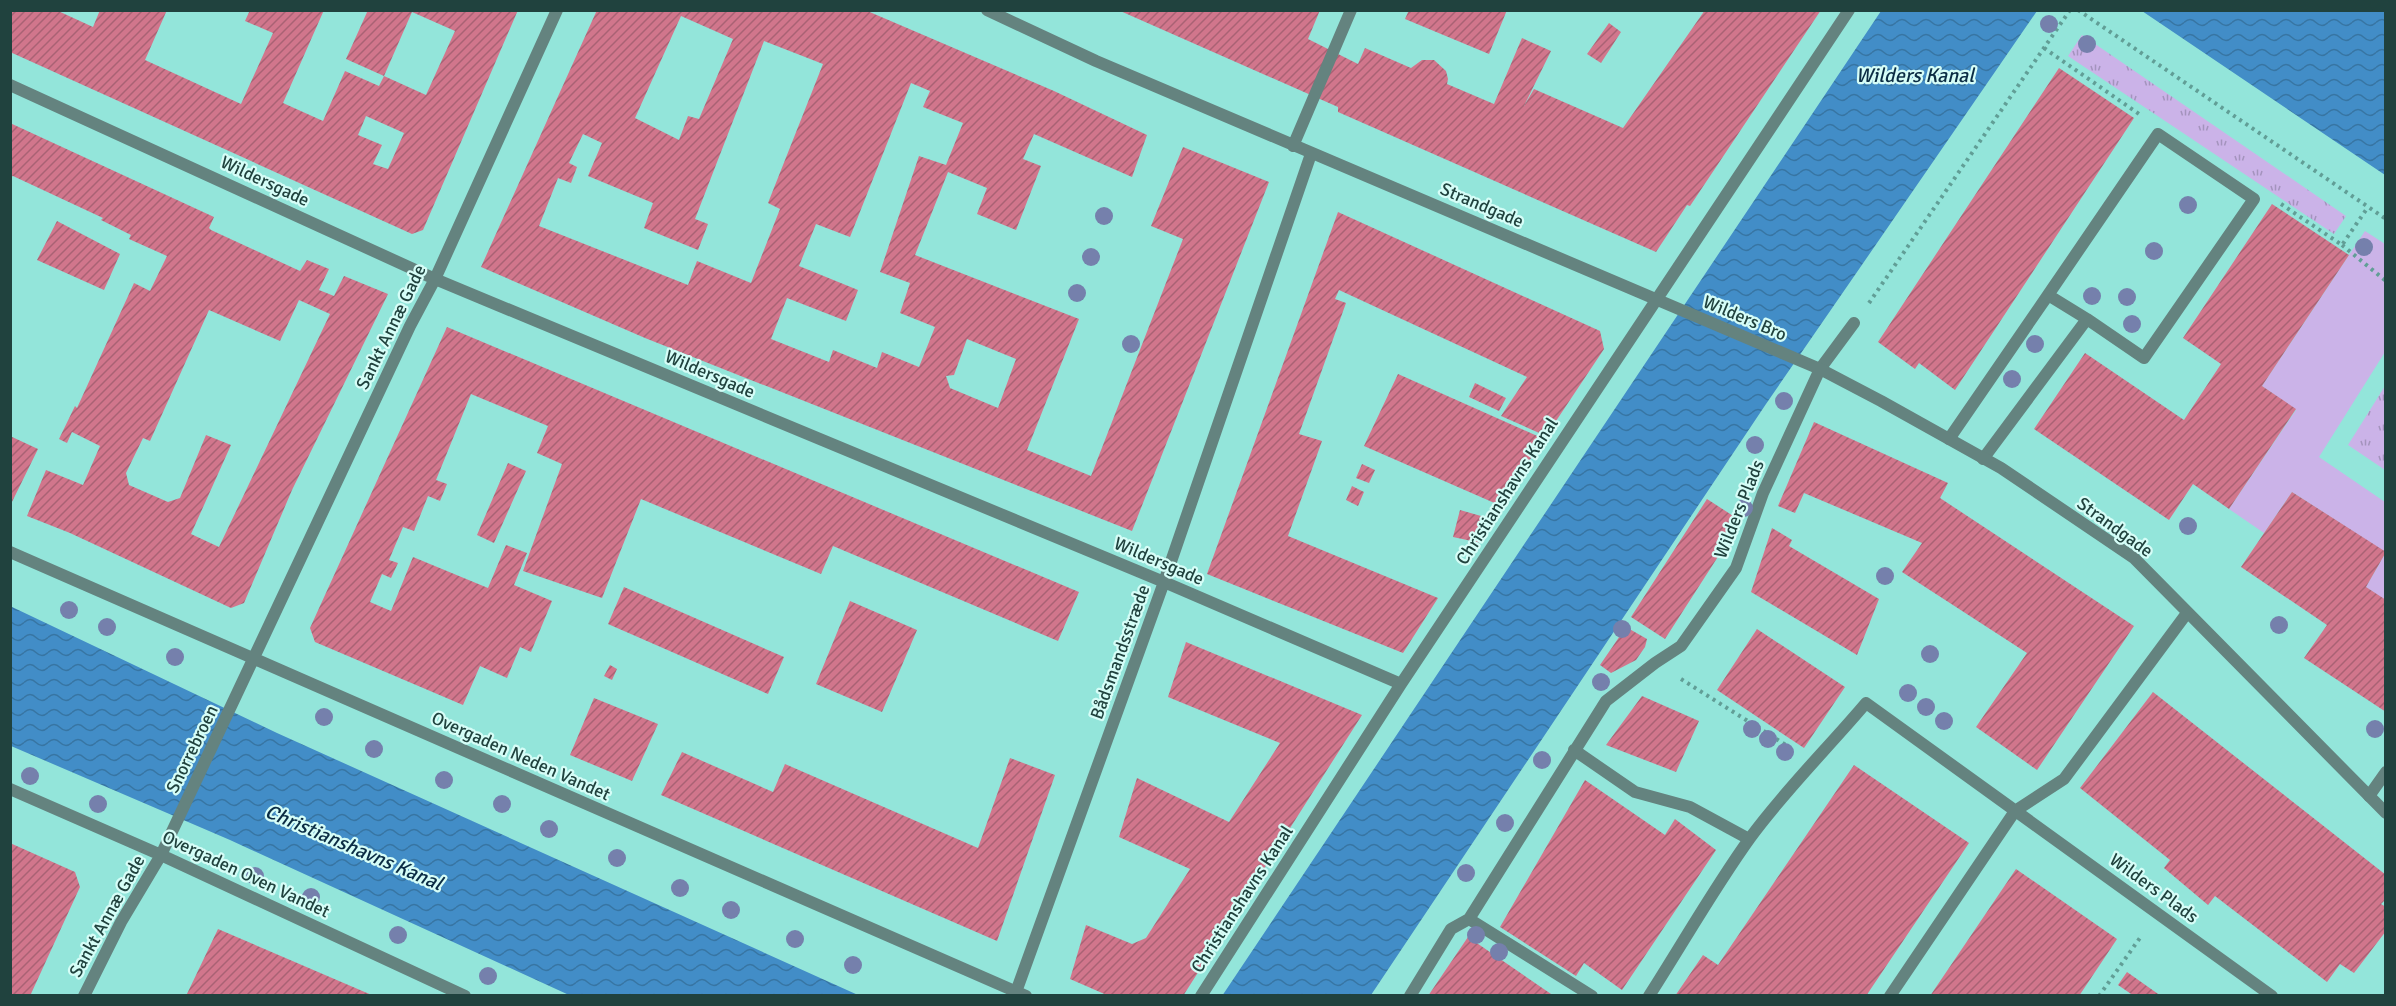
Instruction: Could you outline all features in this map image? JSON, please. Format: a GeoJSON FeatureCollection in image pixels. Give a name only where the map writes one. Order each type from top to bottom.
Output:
{"type":"FeatureCollection","features":[{"type":"Feature","properties":{"kind":"street","name":"Sankt Annæ Gade"},"geometry":{"type":"LineString","coordinates":[[255,659],[410,326],[435,279],[558,10]]}},
{"type":"Feature","properties":{"kind":"street","name":"Strandgade"},"geometry":{"type":"LineString","coordinates":[[987,10],[1096,61],[1656,299]]}},
{"type":"Feature","properties":{"kind":"street"},"geometry":{"type":"LineString","coordinates":[[1293,146],[1351,10]]}},
{"type":"Feature","properties":{"kind":"street","name":"Christianshavns Kanal"},"geometry":{"type":"LineString","coordinates":[[1201,996],[1401,684],[1849,10]]}},
{"type":"Feature","properties":{"kind":"street","name":"Wildersgade"},"geometry":{"type":"LineString","coordinates":[[10,85],[435,279],[1164,582],[1401,684]]}},
{"type":"Feature","properties":{"kind":"street"},"geometry":{"type":"LineString","coordinates":[[1949,439],[2158,134],[2254,199],[2144,358],[2048,295]]}},
{"type":"Feature","properties":{"kind":"street","name":"Bådsmandsstræde"},"geometry":{"type":"LineString","coordinates":[[1021,994],[1311,153]]}},
{"type":"Feature","properties":{"kind":"street","name":"Wilders Bro"},"geometry":{"type":"LineString","coordinates":[[1656,299],[1820,369]]}},
{"type":"Feature","properties":{"kind":"street"},"geometry":{"type":"LineString","coordinates":[[1983,459],[2087,319]]}},
{"type":"Feature","properties":{"kind":"street"},"geometry":{"type":"LineString","coordinates":[[1820,369],[1854,323]]}},
{"type":"Feature","properties":{"kind":"street","name":"Strandgade"},"geometry":{"type":"LineString","coordinates":[[1820,369],[2001,468],[2134,558],[2385,813]]}},
{"type":"Feature","properties":{"kind":"street","name":"Wilders Plads"},"geometry":{"type":"LineString","coordinates":[[1410,996],[1451,929],[1469,919],[1606,701],[1681,645],[1736,568],[1763,493],[1820,369]]}},
{"type":"Feature","properties":{"kind":"street","name":"Overgaden Neden Vandet"},"geometry":{"type":"LineString","coordinates":[[10,552],[1021,994]]}},
{"type":"Feature","properties":{"kind":"street"},"geometry":{"type":"LineString","coordinates":[[1890,996],[2015,811],[2064,778],[2187,614]]}},
{"type":"Feature","properties":{"kind":"street","name":"Snorrebroen"},"geometry":{"type":"LineString","coordinates":[[161,855],[255,659]]}},
{"type":"Feature","properties":{"kind":"street","name":"Wilders Plads"},"geometry":{"type":"LineString","coordinates":[[1649,996],[1749,839],[1785,794],[1866,703],[2272,996]]}},
{"type":"Feature","properties":{"kind":"street"},"geometry":{"type":"LineString","coordinates":[[1574,750],[1635,792],[1690,807],[1749,839]]}},
{"type":"Feature","properties":{"kind":"street"},"geometry":{"type":"LineString","coordinates":[[2369,796],[2385,772]]}},
{"type":"Feature","properties":{"kind":"street","name":"Overgaden Oven Vandet"},"geometry":{"type":"LineString","coordinates":[[10,789],[161,855],[465,996]]}},
{"type":"Feature","properties":{"kind":"street","name":"Sankt Annæ Gade"},"geometry":{"type":"LineString","coordinates":[[84,996],[121,922],[161,855]]}},
{"type":"Feature","properties":{"kind":"street"},"geometry":{"type":"LineString","coordinates":[[1469,919],[1592,996]]}},
{"type":"Feature","properties":{"kind":"path"},"geometry":{"type":"LineString","coordinates":[[1854,323],[2070,10]]}},
{"type":"Feature","properties":{"kind":"path"},"geometry":{"type":"LineString","coordinates":[[2078,10],[2385,219]]}},
{"type":"Feature","properties":{"kind":"path"},"geometry":{"type":"LineString","coordinates":[[2044,48],[2113,95]]}},
{"type":"Feature","properties":{"kind":"path"},"geometry":{"type":"LineString","coordinates":[[2343,245],[2368,207]]}},
{"type":"Feature","properties":{"kind":"path"},"geometry":{"type":"LineString","coordinates":[[2299,217],[2343,245],[2385,281]]}},
{"type":"Feature","properties":{"kind":"path"},"geometry":{"type":"LineString","coordinates":[[1655,663],[1814,764]]}},
{"type":"Feature","properties":{"kind":"path"},"geometry":{"type":"LineString","coordinates":[[2099,996],[2157,912]]}},
{"type":"Feature","properties":{"kind":"green space"},"geometry":{"type":"Polygon","coordinates":[[[2082,35],[2346,216],[2334,234],[2068,56],[2082,35]]]}},
{"type":"Feature","properties":{"kind":"green space"},"geometry":{"type":"Polygon","coordinates":[[[2365,231],[2385,244],[2385,352],[2319,457],[2385,502],[2385,552],[2292,492],[2264,533],[2229,509],[2296,410],[2262,386],[2365,231]]]}},
{"type":"Feature","properties":{"kind":"green space"},"geometry":{"type":"Polygon","coordinates":[[[2385,386],[2386,470],[2348,445],[2385,386]]]}},
{"type":"Feature","properties":{"kind":"green space"},"geometry":{"type":"Polygon","coordinates":[[[2385,554],[2385,600],[2366,587],[2385,554]]]}},
{"type":"Feature","properties":{"kind":"water","name":"Wilders Kanal"},"geometry":{"type":"Polygon","coordinates":[[[1881,11],[2037,11],[1766,404],[1371,995],[1222,996],[1881,11]]]}},
{"type":"Feature","properties":{"kind":"water"},"geometry":{"type":"Polygon","coordinates":[[[2142,11],[2385,11],[2385,175],[2142,11]]]}},
{"type":"Feature","properties":{"kind":"water","name":"Christianshavns Kanal"},"geometry":{"type":"Polygon","coordinates":[[[10,606],[277,733],[858,995],[569,995],[230,840],[11,746],[10,606]]]}},
{"type":"Feature","properties":{"kind":"building"},"geometry":{"type":"Polygon","coordinates":[[[10,10],[56,10],[93,27],[100,10],[167,10],[145,60],[241,104],[273,33],[245,21],[250,10],[324,10],[283,103],[323,121],[345,71],[379,86],[384,76],[346,59],[368,10],[518,10],[423,230],[412,234],[10,52],[10,10]],[[412,12],[384,76],[426,95],[455,31],[412,12]],[[366,116],[358,135],[382,145],[373,164],[388,169],[404,133],[366,116]]]}},
{"type":"Feature","properties":{"kind":"building"},"geometry":{"type":"Polygon","coordinates":[[[597,10],[865,10],[1054,91],[1147,135],[1132,177],[1034,134],[1023,159],[1041,166],[1016,230],[977,214],[987,188],[948,172],[915,255],[1079,319],[1027,450],[1091,476],[1183,239],[1151,226],[1183,147],[1269,182],[1132,531],[645,338],[481,267],[597,10]],[[681,16],[635,118],[679,140],[688,116],[699,119],[733,39],[681,16]],[[764,41],[695,219],[708,224],[698,250],[644,228],[653,203],[588,176],[602,143],[583,134],[569,163],[577,167],[571,183],[558,178],[539,226],[688,285],[697,261],[751,283],[780,209],[768,203],[823,64],[764,41]],[[911,83],[850,237],[816,224],[799,266],[858,290],[846,321],[787,298],[771,339],[829,362],[833,350],[877,368],[882,352],[919,367],[935,327],[900,313],[910,283],[880,272],[919,156],[946,165],[963,123],[923,107],[930,91],[911,83]],[[967,339],[954,375],[946,376],[950,388],[998,408],[1016,359],[967,339]]]}},
{"type":"Feature","properties":{"kind":"building"},"geometry":{"type":"Polygon","coordinates":[[[1118,10],[1320,10],[1308,39],[1358,64],[1365,48],[1411,68],[1422,60],[1434,60],[1446,71],[1447,84],[1494,104],[1522,38],[1551,51],[1524,106],[1534,89],[1623,128],[1705,10],[1821,10],[1690,206],[1687,205],[1656,252],[1338,112],[1338,107],[1118,10]]]}},
{"type":"Feature","properties":{"kind":"building"},"geometry":{"type":"Polygon","coordinates":[[[1409,10],[1507,10],[1489,54],[1405,19],[1409,10]]]}},
{"type":"Feature","properties":{"kind":"building"},"geometry":{"type":"Polygon","coordinates":[[[1609,23],[1621,32],[1601,63],[1587,54],[1609,23]]]}},
{"type":"Feature","properties":{"kind":"building"},"geometry":{"type":"Polygon","coordinates":[[[2059,68],[2134,118],[1955,390],[1919,363],[1915,369],[1878,342],[2059,68]]]}},
{"type":"Feature","properties":{"kind":"building"},"geometry":{"type":"Polygon","coordinates":[[[10,123],[214,217],[209,228],[211,230],[300,271],[307,260],[329,269],[319,290],[334,296],[344,276],[388,294],[292,490],[244,603],[231,608],[70,533],[27,516],[46,470],[83,485],[100,446],[72,432],[67,443],[59,439],[75,406],[77,408],[134,283],[150,291],[167,256],[129,239],[131,235],[101,220],[103,218],[13,176],[10,177],[10,123]],[[299,300],[280,341],[209,310],[150,441],[143,438],[126,473],[129,485],[168,502],[180,498],[206,435],[231,445],[191,534],[219,547],[330,314],[299,300]]]}},
{"type":"Feature","properties":{"kind":"building"},"geometry":{"type":"Polygon","coordinates":[[[2272,204],[2349,255],[2262,386],[2296,409],[2229,509],[2193,484],[2169,520],[2034,429],[2085,353],[2184,420],[2221,364],[2183,338],[2272,204]]]}},
{"type":"Feature","properties":{"kind":"building"},"geometry":{"type":"Polygon","coordinates":[[[1338,212],[1600,331],[1604,349],[1546,436],[1501,416],[1527,377],[1339,290],[1335,299],[1346,303],[1299,434],[1322,441],[1288,536],[1438,598],[1403,653],[1207,574],[1338,212]]]}},
{"type":"Feature","properties":{"kind":"building"},"geometry":{"type":"Polygon","coordinates":[[[57,221],[120,254],[104,290],[37,260],[57,221]]]}},
{"type":"Feature","properties":{"kind":"building"},"geometry":{"type":"Polygon","coordinates":[[[447,327],[1079,592],[1058,641],[833,546],[821,574],[641,499],[602,598],[523,571],[562,464],[537,453],[548,426],[471,394],[436,480],[447,484],[440,501],[428,496],[414,531],[403,527],[389,560],[398,563],[391,578],[382,574],[370,602],[391,611],[413,557],[488,588],[506,545],[527,553],[514,585],[552,601],[531,652],[520,647],[507,678],[480,666],[463,705],[315,642],[310,628],[447,327]]]}},
{"type":"Feature","properties":{"kind":"building"},"geometry":{"type":"Polygon","coordinates":[[[1398,374],[1544,439],[1499,505],[1364,446],[1398,374]]]}},
{"type":"Feature","properties":{"kind":"building"},"geometry":{"type":"Polygon","coordinates":[[[1475,383],[1506,398],[1499,411],[1469,397],[1475,383]]]}},
{"type":"Feature","properties":{"kind":"building"},"geometry":{"type":"Polygon","coordinates":[[[1814,422],[1948,483],[1940,498],[2134,626],[2037,770],[1976,727],[2027,653],[1902,572],[1922,543],[1804,493],[1795,513],[1778,506],[1814,422]]]}},
{"type":"Feature","properties":{"kind":"building"},"geometry":{"type":"Polygon","coordinates":[[[10,436],[38,449],[10,506],[10,436]]]}},
{"type":"Feature","properties":{"kind":"building"},"geometry":{"type":"Polygon","coordinates":[[[508,463],[526,471],[494,543],[477,535],[508,463]]]}},
{"type":"Feature","properties":{"kind":"building"},"geometry":{"type":"Polygon","coordinates":[[[1362,464],[1375,470],[1369,483],[1356,478],[1362,464]]]}},
{"type":"Feature","properties":{"kind":"building"},"geometry":{"type":"Polygon","coordinates":[[[1352,486],[1364,492],[1358,506],[1346,500],[1352,486]]]}},
{"type":"Feature","properties":{"kind":"building"},"geometry":{"type":"Polygon","coordinates":[[[2292,492],[2386,552],[2366,587],[2386,600],[2386,712],[2304,658],[2327,625],[2241,567],[2292,492]]]}},
{"type":"Feature","properties":{"kind":"building"},"geometry":{"type":"Polygon","coordinates":[[[1707,499],[1741,521],[1665,639],[1631,617],[1707,499]]]}},
{"type":"Feature","properties":{"kind":"building"},"geometry":{"type":"Polygon","coordinates":[[[1460,510],[1488,518],[1481,543],[1453,537],[1460,510]]]}},
{"type":"Feature","properties":{"kind":"building"},"geometry":{"type":"Polygon","coordinates":[[[1772,528],[1792,540],[1789,546],[1879,599],[1857,655],[1751,592],[1772,528]]]}},
{"type":"Feature","properties":{"kind":"building"},"geometry":{"type":"Polygon","coordinates":[[[624,587],[784,657],[768,694],[608,624],[624,587]]]}},
{"type":"Feature","properties":{"kind":"building"},"geometry":{"type":"Polygon","coordinates":[[[850,601],[917,630],[882,712],[816,684],[850,601]]]}},
{"type":"Feature","properties":{"kind":"building"},"geometry":{"type":"Polygon","coordinates":[[[1626,627],[1647,639],[1645,647],[1636,660],[1611,673],[1600,665],[1626,627]]]}},
{"type":"Feature","properties":{"kind":"building"},"geometry":{"type":"Polygon","coordinates":[[[1757,629],[1845,687],[1804,748],[1717,690],[1757,629]]]}},
{"type":"Feature","properties":{"kind":"building"},"geometry":{"type":"Polygon","coordinates":[[[1186,642],[1362,715],[1183,996],[1109,996],[1070,979],[1086,925],[1132,944],[1146,938],[1190,869],[1119,837],[1137,778],[1229,822],[1280,743],[1168,697],[1186,642]]]}},
{"type":"Feature","properties":{"kind":"building"},"geometry":{"type":"Polygon","coordinates":[[[610,665],[617,669],[612,680],[604,676],[610,665]]]}},
{"type":"Feature","properties":{"kind":"building"},"geometry":{"type":"Polygon","coordinates":[[[2153,692],[2386,875],[2386,899],[2381,904],[2386,907],[2386,931],[2354,973],[2340,964],[2327,982],[2215,896],[2208,905],[2164,868],[2170,860],[2080,788],[2153,692]]]}},
{"type":"Feature","properties":{"kind":"building"},"geometry":{"type":"Polygon","coordinates":[[[1642,696],[1699,721],[1676,772],[1606,745],[1642,696]]]}},
{"type":"Feature","properties":{"kind":"building"},"geometry":{"type":"Polygon","coordinates":[[[594,698],[658,724],[632,781],[570,755],[594,698]]]}},
{"type":"Feature","properties":{"kind":"building"},"geometry":{"type":"Polygon","coordinates":[[[682,752],[773,792],[785,764],[978,848],[1010,758],[1055,775],[997,941],[661,795],[682,752]]]}},
{"type":"Feature","properties":{"kind":"building"},"geometry":{"type":"Polygon","coordinates":[[[1854,765],[1969,843],[1866,996],[1675,996],[1703,955],[1718,965],[1854,765]]]}},
{"type":"Feature","properties":{"kind":"building"},"geometry":{"type":"Polygon","coordinates":[[[1585,780],[1665,835],[1675,819],[1716,850],[1622,990],[1584,963],[1576,976],[1500,927],[1585,780]]]}},
{"type":"Feature","properties":{"kind":"building"},"geometry":{"type":"Polygon","coordinates":[[[10,843],[75,872],[80,887],[30,996],[10,996],[10,843]]]}},
{"type":"Feature","properties":{"kind":"building"},"geometry":{"type":"Polygon","coordinates":[[[2016,869],[2117,939],[2079,996],[1930,996],[2016,869]]]}},
{"type":"Feature","properties":{"kind":"building"},"geometry":{"type":"Polygon","coordinates":[[[218,929],[374,996],[186,996],[218,929]]]}},
{"type":"Feature","properties":{"kind":"building"},"geometry":{"type":"Polygon","coordinates":[[[1468,937],[1554,996],[1428,996],[1468,937]]]}},
{"type":"Feature","properties":{"kind":"building"},"geometry":{"type":"Polygon","coordinates":[[[2127,972],[2161,996],[2134,996],[2118,985],[2127,972]]]}}]}
